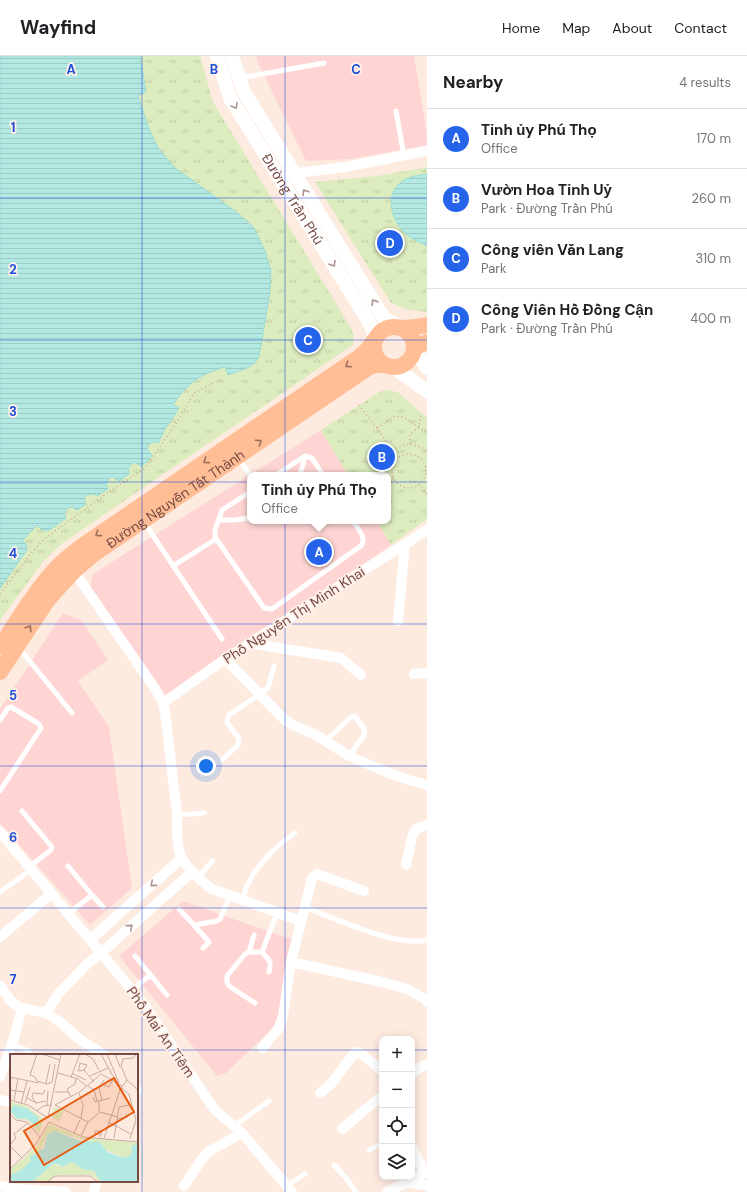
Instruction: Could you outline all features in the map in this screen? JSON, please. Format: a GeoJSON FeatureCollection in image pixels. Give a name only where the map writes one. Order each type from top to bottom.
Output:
{"type":"FeatureCollection","features":[{"type":"Feature","properties":{"kind":"main road","name":"Đường Trần Phú"},"geometry":{"type":"LineString","coordinates":[[217,56],[230,98],[368,320],[376,338]]}},
{"type":"Feature","properties":{"kind":"main road","name":"Đường Trần Phú"},"geometry":{"type":"LineString","coordinates":[[232,56],[244,92],[382,315],[401,328]]}},
{"type":"Feature","properties":{"kind":"main road"},"geometry":{"type":"LineString","coordinates":[[225,83],[239,78]]}},
{"type":"Feature","properties":{"kind":"main road"},"geometry":{"type":"LineString","coordinates":[[427,325],[416,328],[387,328],[376,338],[374,346],[375,353],[379,360],[406,375],[427,391]]}},
{"type":"Feature","properties":{"kind":"main road"},"geometry":{"type":"LineString","coordinates":[[401,328],[411,336],[413,342],[420,345],[427,368]]}},
{"type":"Feature","properties":{"kind":"main road","name":"Đường Nguyễn Tất Thành"},"geometry":{"type":"LineString","coordinates":[[234,451],[359,357],[367,350],[376,338]]}},
{"type":"Feature","properties":{"kind":"main road"},"geometry":{"type":"LineString","coordinates":[[389,366],[400,365],[407,362],[420,345]]}},
{"type":"Feature","properties":{"kind":"main road","name":"Đường Nguyễn Tất Thành"},"geometry":{"type":"LineString","coordinates":[[0,672],[48,601],[61,585],[69,565],[84,544],[139,515],[234,451],[368,368],[375,366],[389,366]]}},
{"type":"Feature","properties":{"kind":"main road","name":"Đường Nguyễn Tất Thành"},"geometry":{"type":"LineString","coordinates":[[0,647],[36,593],[50,575],[69,565]]}},
{"type":"Feature","properties":{"kind":"street"},"geometry":{"type":"LineString","coordinates":[[277,175],[345,167],[427,151]]}},
{"type":"Feature","properties":{"kind":"street","name":"Phố Nguyễn Thị Minh Khai"},"geometry":{"type":"LineString","coordinates":[[163,702],[225,659],[427,530]]}},
{"type":"Feature","properties":{"kind":"street"},"geometry":{"type":"LineString","coordinates":[[398,622],[405,544]]}},
{"type":"Feature","properties":{"kind":"street"},"geometry":{"type":"LineString","coordinates":[[69,565],[163,702],[177,815],[178,844],[182,858],[195,875],[212,889],[301,922]]}},
{"type":"Feature","properties":{"kind":"street"},"geometry":{"type":"LineString","coordinates":[[250,643],[341,658],[361,675]]}},
{"type":"Feature","properties":{"kind":"street"},"geometry":{"type":"LineString","coordinates":[[225,659],[285,720],[309,732],[349,756],[386,772],[427,785]]}},
{"type":"Feature","properties":{"kind":"street"},"geometry":{"type":"LineString","coordinates":[[414,674],[427,673]]}},
{"type":"Feature","properties":{"kind":"street"},"geometry":{"type":"LineString","coordinates":[[406,865],[412,837],[416,829],[427,825]]}},
{"type":"Feature","properties":{"kind":"street","name":"Phố Mai An Tiêm"},"geometry":{"type":"LineString","coordinates":[[0,832],[146,1007],[214,1109],[238,1130],[290,1189]]}},
{"type":"Feature","properties":{"kind":"street"},"geometry":{"type":"LineString","coordinates":[[90,940],[182,858]]}},
{"type":"Feature","properties":{"kind":"street"},"geometry":{"type":"LineString","coordinates":[[262,1048],[278,1028],[283,1016],[291,962],[312,878],[317,874],[364,891]]}},
{"type":"Feature","properties":{"kind":"street"},"geometry":{"type":"LineString","coordinates":[[46,1013],[59,993],[88,963],[195,875]]}},
{"type":"Feature","properties":{"kind":"street"},"geometry":{"type":"LineString","coordinates":[[0,937],[51,894]]}},
{"type":"Feature","properties":{"kind":"street"},"geometry":{"type":"LineString","coordinates":[[291,962],[407,989],[425,999],[427,1002]]}},
{"type":"Feature","properties":{"kind":"street"},"geometry":{"type":"LineString","coordinates":[[0,986],[11,1001],[22,1008],[46,1013],[59,1021],[78,1038],[102,1054]]}},
{"type":"Feature","properties":{"kind":"street"},"geometry":{"type":"LineString","coordinates":[[0,1077],[12,1045],[22,1008]]}},
{"type":"Feature","properties":{"kind":"street"},"geometry":{"type":"LineString","coordinates":[[320,1093],[335,1080],[352,1056],[357,1052],[364,1055],[379,1068]]}},
{"type":"Feature","properties":{"kind":"street"},"geometry":{"type":"LineString","coordinates":[[414,1072],[424,1065]]}},
{"type":"Feature","properties":{"kind":"street"},"geometry":{"type":"LineString","coordinates":[[342,1129],[379,1099]]}},
{"type":"Feature","properties":{"kind":"street"},"geometry":{"type":"LineString","coordinates":[[0,1100],[10,1102]]}},
{"type":"Feature","properties":{"kind":"street"},"geometry":{"type":"LineString","coordinates":[[184,1186],[208,1152],[238,1130]]}},
{"type":"Feature","properties":{"kind":"street"},"geometry":{"type":"LineString","coordinates":[[387,1192],[426,1173],[415,1153]]}},
{"type":"Feature","properties":{"kind":"street"},"geometry":{"type":"LineString","coordinates":[[94,1192],[97,1182]]}},
{"type":"Feature","properties":{"kind":"street"},"geometry":{"type":"LineString","coordinates":[[406,1183],[427,1185]]}},
{"type":"Feature","properties":{"kind":"street"},"geometry":{"type":"LineString","coordinates":[[0,1186],[16,1189],[66,1192]]}},
{"type":"Feature","properties":{"kind":"lane"},"geometry":{"type":"LineString","coordinates":[[239,78],[324,63]]}},
{"type":"Feature","properties":{"kind":"lane"},"geometry":{"type":"LineString","coordinates":[[396,111],[404,156]]}},
{"type":"Feature","properties":{"kind":"lane"},"geometry":{"type":"LineString","coordinates":[[234,451],[248,472]]}},
{"type":"Feature","properties":{"kind":"lane"},"geometry":{"type":"LineString","coordinates":[[281,472],[305,456],[312,458],[321,472]]}},
{"type":"Feature","properties":{"kind":"lane"},"geometry":{"type":"LineString","coordinates":[[301,472],[305,456]]}},
{"type":"Feature","properties":{"kind":"lane"},"geometry":{"type":"LineString","coordinates":[[247,494],[222,510],[214,534],[264,608],[272,609],[362,545],[364,541],[363,538],[355,524]]}},
{"type":"Feature","properties":{"kind":"lane"},"geometry":{"type":"LineString","coordinates":[[139,515],[222,639]]}},
{"type":"Feature","properties":{"kind":"lane"},"geometry":{"type":"LineString","coordinates":[[218,520],[247,518]]}},
{"type":"Feature","properties":{"kind":"lane"},"geometry":{"type":"LineString","coordinates":[[173,566],[216,539]]}},
{"type":"Feature","properties":{"kind":"lane"},"geometry":{"type":"LineString","coordinates":[[18,645],[72,713]]}},
{"type":"Feature","properties":{"kind":"lane"},"geometry":{"type":"LineString","coordinates":[[222,760],[238,745],[239,739],[227,722],[230,714],[268,688],[274,666]]}},
{"type":"Feature","properties":{"kind":"lane"},"geometry":{"type":"LineString","coordinates":[[0,720],[8,708],[11,707],[39,724],[41,728],[0,791]]}},
{"type":"Feature","properties":{"kind":"lane"},"geometry":{"type":"LineString","coordinates":[[325,741],[351,717],[355,716],[365,731],[364,735],[349,756]]}},
{"type":"Feature","properties":{"kind":"lane"},"geometry":{"type":"LineString","coordinates":[[0,892],[52,850],[52,847],[22,811]]}},
{"type":"Feature","properties":{"kind":"lane"},"geometry":{"type":"LineString","coordinates":[[177,815],[204,813]]}},
{"type":"Feature","properties":{"kind":"lane"},"geometry":{"type":"LineString","coordinates":[[243,900],[251,879],[265,860],[284,840],[295,832]]}},
{"type":"Feature","properties":{"kind":"lane"},"geometry":{"type":"LineString","coordinates":[[195,875],[212,860]]}},
{"type":"Feature","properties":{"kind":"lane"},"geometry":{"type":"LineString","coordinates":[[68,866],[103,907]]}},
{"type":"Feature","properties":{"kind":"lane"},"geometry":{"type":"LineString","coordinates":[[68,914],[92,895]]}},
{"type":"Feature","properties":{"kind":"lane"},"geometry":{"type":"LineString","coordinates":[[194,925],[217,921],[220,919],[230,896]]}},
{"type":"Feature","properties":{"kind":"lane"},"geometry":{"type":"LineString","coordinates":[[305,907],[380,936],[407,942],[427,940]]}},
{"type":"Feature","properties":{"kind":"lane"},"geometry":{"type":"LineString","coordinates":[[179,909],[209,942],[203,948]]}},
{"type":"Feature","properties":{"kind":"lane"},"geometry":{"type":"LineString","coordinates":[[262,952],[277,913]]}},
{"type":"Feature","properties":{"kind":"lane"},"geometry":{"type":"LineString","coordinates":[[249,952],[254,935]]}},
{"type":"Feature","properties":{"kind":"lane"},"geometry":{"type":"LineString","coordinates":[[255,1003],[229,986],[227,976],[244,954],[249,952],[262,952],[270,961],[271,965],[269,972]]}},
{"type":"Feature","properties":{"kind":"lane"},"geometry":{"type":"LineString","coordinates":[[135,956],[167,995]]}},
{"type":"Feature","properties":{"kind":"lane"},"geometry":{"type":"LineString","coordinates":[[132,990],[150,975]]}},
{"type":"Feature","properties":{"kind":"lane"},"geometry":{"type":"LineString","coordinates":[[12,1045],[29,1050]]}},
{"type":"Feature","properties":{"kind":"lane"},"geometry":{"type":"LineString","coordinates":[[238,1130],[269,1101]]}},
{"type":"Feature","properties":{"kind":"lane"},"geometry":{"type":"LineString","coordinates":[[369,1150],[379,1145]]}},
{"type":"Feature","properties":{"kind":"lane"},"geometry":{"type":"LineString","coordinates":[[334,1165],[356,1192]]}},
{"type":"Feature","properties":{"kind":"lane"},"geometry":{"type":"LineString","coordinates":[[290,1189],[305,1174]]}},
{"type":"Feature","properties":{"kind":"path"},"geometry":{"type":"LineString","coordinates":[[0,594],[43,540],[106,494],[145,468],[175,425],[194,392],[220,380]]}},
{"type":"Feature","properties":{"kind":"path"},"geometry":{"type":"LineString","coordinates":[[359,405],[397,459]]}},
{"type":"Feature","properties":{"kind":"path"},"geometry":{"type":"LineString","coordinates":[[410,444],[410,434],[419,427],[420,417],[423,414]]}},
{"type":"Feature","properties":{"kind":"path"},"geometry":{"type":"LineString","coordinates":[[376,428],[395,416],[403,417],[427,432]]}},
{"type":"Feature","properties":{"kind":"path"},"geometry":{"type":"LineString","coordinates":[[392,450],[405,444],[410,444],[427,450]]}},
{"type":"Feature","properties":{"kind":"path"},"geometry":{"type":"LineString","coordinates":[[412,454],[419,457],[424,463],[426,473],[423,481],[414,487],[405,487],[400,485],[394,478],[392,470],[394,464],[397,459],[404,455],[412,454]]}},
{"type":"Feature","properties":{"kind":"path"},"geometry":{"type":"LineString","coordinates":[[419,484],[427,495]]}},
{"type":"Feature","properties":{"kind":"shaded area"},"geometry":{"type":"Polygon","coordinates":[[[256,56],[414,56],[427,134],[427,145],[351,159],[306,161],[257,61],[256,56]]]}},
{"type":"Feature","properties":{"kind":"shaded area"},"geometry":{"type":"Polygon","coordinates":[[[321,430],[346,472],[254,472],[321,430]]]}},
{"type":"Feature","properties":{"kind":"shaded area"},"geometry":{"type":"Polygon","coordinates":[[[247,477],[247,524],[379,524],[391,545],[164,697],[90,588],[93,574],[247,477]]]}},
{"type":"Feature","properties":{"kind":"shaded area"},"geometry":{"type":"Polygon","coordinates":[[[63,613],[81,620],[108,660],[78,681],[109,727],[132,888],[90,925],[0,823],[0,709],[63,613]]]}},
{"type":"Feature","properties":{"kind":"shaded area"},"geometry":{"type":"Polygon","coordinates":[[[183,901],[293,940],[278,1018],[272,1029],[226,1073],[217,1076],[119,956],[183,901]]]}},
{"type":"Feature","properties":{"kind":"green space"},"geometry":{"type":"Polygon","coordinates":[[[140,56],[200,56],[213,102],[351,328],[354,335],[353,345],[61,544],[43,562],[0,620],[0,588],[27,550],[26,544],[22,541],[37,525],[66,518],[66,509],[70,507],[75,508],[85,504],[85,496],[92,494],[97,496],[107,489],[106,485],[109,478],[113,477],[116,479],[129,474],[128,469],[132,463],[139,464],[152,455],[148,451],[148,445],[152,442],[159,443],[165,429],[179,408],[173,404],[181,393],[193,382],[208,372],[259,356],[270,291],[271,271],[265,251],[254,228],[239,214],[175,168],[158,148],[149,129],[138,96],[146,92],[140,56]]]}},
{"type":"Feature","properties":{"kind":"green space"},"geometry":{"type":"Polygon","coordinates":[[[427,167],[427,312],[425,312],[405,309],[391,303],[315,182],[377,176],[427,167]]]}},
{"type":"Feature","properties":{"kind":"green space"},"geometry":{"type":"Polygon","coordinates":[[[390,390],[399,393],[427,418],[427,519],[391,545],[379,524],[391,524],[391,472],[346,472],[321,430],[381,391],[390,390]]]}},
{"type":"Feature","properties":{"kind":"water"},"geometry":{"type":"Polygon","coordinates":[[[0,56],[140,56],[146,92],[138,96],[149,129],[158,148],[175,168],[239,214],[254,228],[265,251],[271,271],[270,291],[261,345],[259,356],[255,363],[247,368],[228,375],[225,367],[216,370],[202,376],[189,385],[173,404],[179,408],[165,429],[158,443],[153,442],[148,445],[148,451],[152,455],[148,461],[141,466],[136,463],[132,463],[128,469],[129,474],[119,481],[113,477],[109,478],[106,485],[108,489],[97,496],[92,494],[87,495],[85,497],[86,504],[77,510],[72,507],[66,509],[66,518],[48,531],[41,529],[37,525],[22,541],[26,544],[27,550],[0,588],[0,56]]]}},
{"type":"Feature","properties":{"kind":"water"},"geometry":{"type":"Polygon","coordinates":[[[427,174],[427,246],[410,237],[400,228],[391,205],[394,191],[399,184],[408,178],[427,174]]]}},
{"type":"Feature","properties":{"kind":"place","name":"Công Viên Hồ Đồng Cận"},"geometry":{"type":"Point","coordinates":[390,243]}},
{"type":"Feature","properties":{"kind":"place","name":"Công viên Văn Lang"},"geometry":{"type":"Point","coordinates":[308,340]}},
{"type":"Feature","properties":{"kind":"place","name":"Vườn Hoa Tỉnh Uỷ"},"geometry":{"type":"Point","coordinates":[382,457]}},
{"type":"Feature","properties":{"kind":"place","name":"Tỉnh ủy Phú Thọ"},"geometry":{"type":"Point","coordinates":[319,552]}}]}
